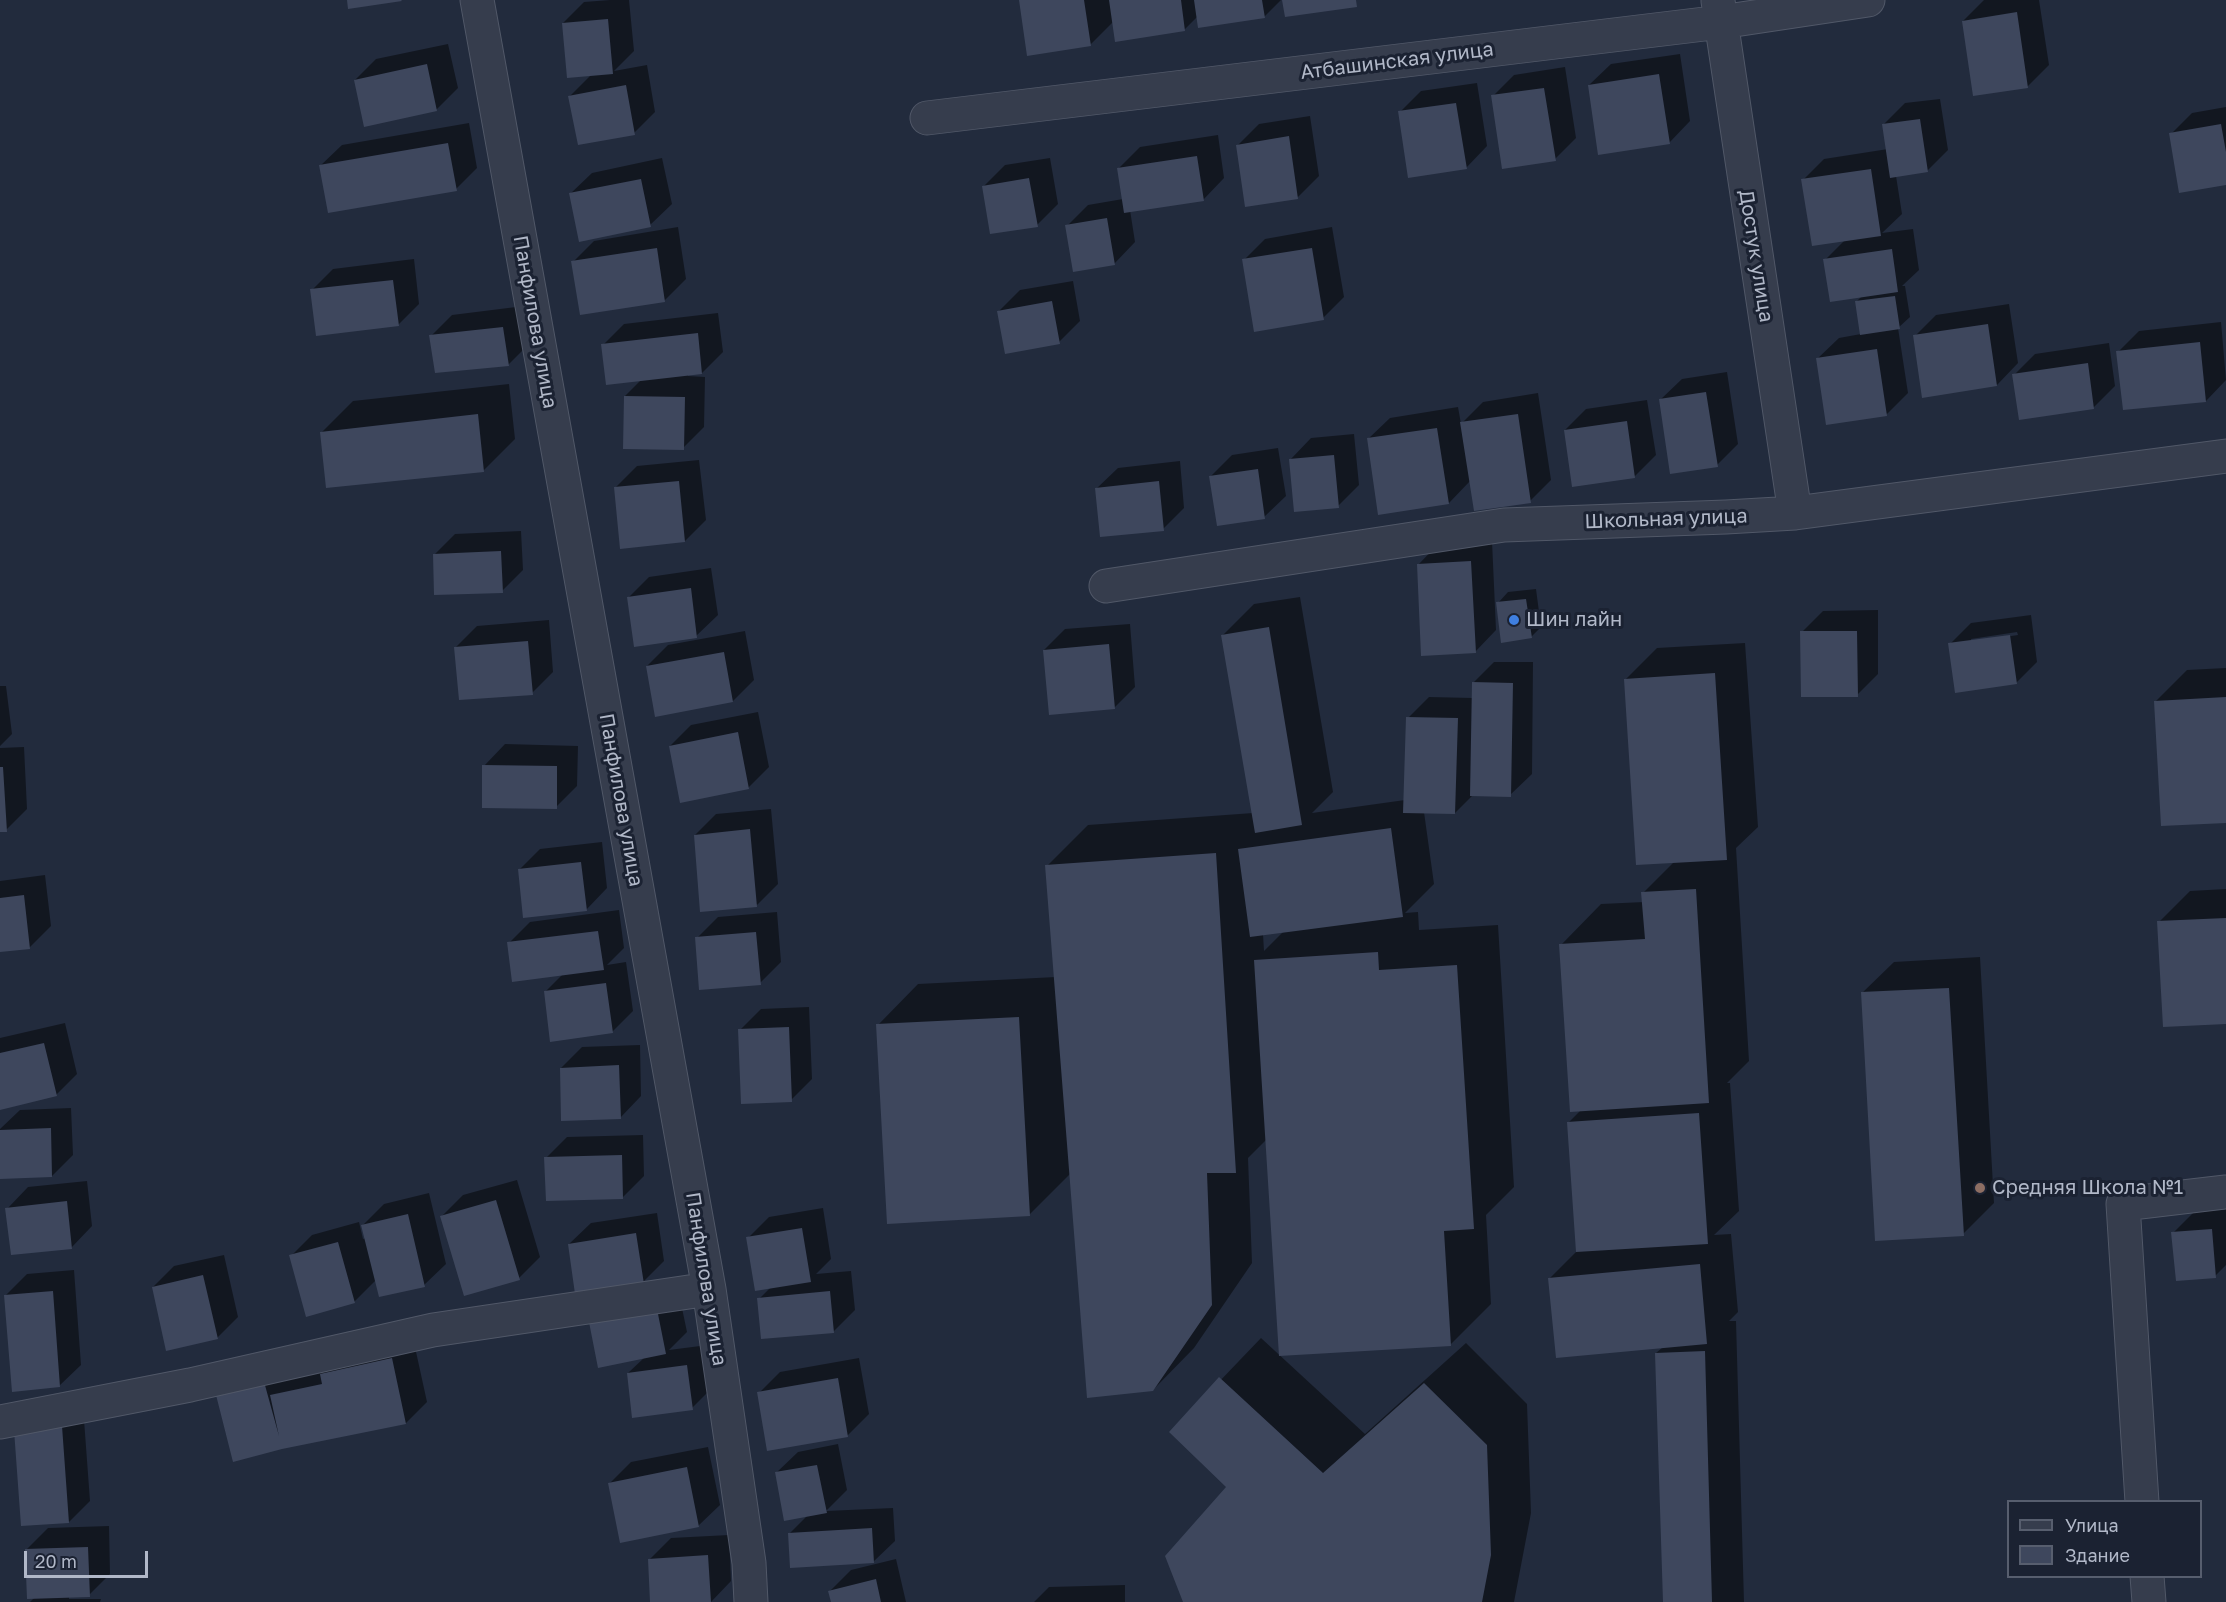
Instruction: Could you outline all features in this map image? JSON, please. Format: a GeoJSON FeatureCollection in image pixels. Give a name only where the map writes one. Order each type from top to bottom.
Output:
{"type":"FeatureCollection","features":[{"type":"Feature","properties":{"kind":"street","name":"Панфилова улица"},"geometry":{"type":"LineString","coordinates":[[477,0],[710,1289],[749,1563],[752,1602]]}},
{"type":"Feature","properties":{"kind":"street","name":"Атбашинская улица"},"geometry":{"type":"LineString","coordinates":[[927,118],[1719,11],[1868,0]]}},
{"type":"Feature","properties":{"kind":"street","name":"Достук улица"},"geometry":{"type":"LineString","coordinates":[[1719,11],[1795,513]]}},
{"type":"Feature","properties":{"kind":"street","name":"Школьная улица"},"geometry":{"type":"LineString","coordinates":[[1106,586],[1504,525],[1795,513],[2226,456]]}},
{"type":"Feature","properties":{"kind":"street"},"geometry":{"type":"LineString","coordinates":[[2142,1500],[2122,1204],[2226,1192]]}},
{"type":"Feature","properties":{"kind":"street"},"geometry":{"type":"LineString","coordinates":[[0,1422],[190,1385],[433,1330],[710,1289]]}},
{"type":"Feature","properties":{"kind":"street"},"geometry":{"type":"LineString","coordinates":[[2147,1578],[2149,1602]]}},
{"type":"Feature","properties":{"kind":"building"},"geometry":{"type":"Polygon","coordinates":[[[347,0],[401,0],[402,1],[348,9],[347,0]]]}},
{"type":"Feature","properties":{"kind":"building"},"geometry":{"type":"Polygon","coordinates":[[[1019,0],[1084,0],[1091,46],[1027,56],[1019,0]]]}},
{"type":"Feature","properties":{"kind":"building"},"geometry":{"type":"Polygon","coordinates":[[[1109,0],[1181,0],[1185,31],[1115,42],[1109,0]]]}},
{"type":"Feature","properties":{"kind":"building"},"geometry":{"type":"Polygon","coordinates":[[[1194,0],[1262,0],[1265,18],[1198,28],[1194,0]]]}},
{"type":"Feature","properties":{"kind":"building"},"geometry":{"type":"Polygon","coordinates":[[[1282,0],[1356,0],[1357,7],[1285,17],[1282,0]]]}},
{"type":"Feature","properties":{"kind":"building"},"geometry":{"type":"Polygon","coordinates":[[[2017,12],[2028,88],[1973,96],[1962,21],[2017,12]]]}},
{"type":"Feature","properties":{"kind":"building"},"geometry":{"type":"Polygon","coordinates":[[[608,19],[613,74],[567,78],[562,23],[608,19]]]}},
{"type":"Feature","properties":{"kind":"building"},"geometry":{"type":"Polygon","coordinates":[[[427,64],[437,111],[364,127],[354,80],[427,64]]]}},
{"type":"Feature","properties":{"kind":"building"},"geometry":{"type":"Polygon","coordinates":[[[1659,74],[1670,144],[1598,155],[1588,85],[1659,74]]]}},
{"type":"Feature","properties":{"kind":"building"},"geometry":{"type":"Polygon","coordinates":[[[626,85],[635,135],[578,145],[568,96],[626,85]]]}},
{"type":"Feature","properties":{"kind":"building"},"geometry":{"type":"Polygon","coordinates":[[[1544,88],[1556,161],[1502,169],[1491,95],[1544,88]]]}},
{"type":"Feature","properties":{"kind":"building"},"geometry":{"type":"Polygon","coordinates":[[[1456,103],[1467,169],[1408,178],[1398,111],[1456,103]]]}},
{"type":"Feature","properties":{"kind":"building"},"geometry":{"type":"Polygon","coordinates":[[[1920,119],[1928,172],[1890,178],[1882,124],[1920,119]]]}},
{"type":"Feature","properties":{"kind":"building"},"geometry":{"type":"Polygon","coordinates":[[[2221,124],[2226,152],[2226,185],[2179,193],[2169,133],[2221,124]]]}},
{"type":"Feature","properties":{"kind":"building"},"geometry":{"type":"Polygon","coordinates":[[[1289,136],[1298,199],[1245,207],[1236,145],[1289,136]]]}},
{"type":"Feature","properties":{"kind":"building"},"geometry":{"type":"Polygon","coordinates":[[[448,143],[457,191],[328,213],[319,165],[448,143]]]}},
{"type":"Feature","properties":{"kind":"building"},"geometry":{"type":"Polygon","coordinates":[[[1197,156],[1204,201],[1124,213],[1117,168],[1197,156]]]}},
{"type":"Feature","properties":{"kind":"building"},"geometry":{"type":"Polygon","coordinates":[[[1871,169],[1881,236],[1812,246],[1801,179],[1871,169]]]}},
{"type":"Feature","properties":{"kind":"building"},"geometry":{"type":"Polygon","coordinates":[[[1029,178],[1038,227],[990,234],[982,186],[1029,178]]]}},
{"type":"Feature","properties":{"kind":"building"},"geometry":{"type":"Polygon","coordinates":[[[641,179],[651,227],[579,242],[569,193],[641,179]]]}},
{"type":"Feature","properties":{"kind":"building"},"geometry":{"type":"Polygon","coordinates":[[[1107,218],[1115,265],[1073,272],[1065,225],[1107,218]]]}},
{"type":"Feature","properties":{"kind":"building"},"geometry":{"type":"Polygon","coordinates":[[[657,248],[665,302],[580,315],[571,261],[657,248]]]}},
{"type":"Feature","properties":{"kind":"building"},"geometry":{"type":"Polygon","coordinates":[[[1312,248],[1324,320],[1254,332],[1242,259],[1312,248]]]}},
{"type":"Feature","properties":{"kind":"building"},"geometry":{"type":"Polygon","coordinates":[[[1892,249],[1898,292],[1830,302],[1823,259],[1892,249]]]}},
{"type":"Feature","properties":{"kind":"building"},"geometry":{"type":"Polygon","coordinates":[[[393,280],[399,326],[316,336],[310,289],[393,280]]]}},
{"type":"Feature","properties":{"kind":"building"},"geometry":{"type":"Polygon","coordinates":[[[1895,296],[1900,329],[1860,335],[1855,301],[1895,296]]]}},
{"type":"Feature","properties":{"kind":"building"},"geometry":{"type":"Polygon","coordinates":[[[1052,301],[1060,344],[1005,354],[997,311],[1052,301]]]}},
{"type":"Feature","properties":{"kind":"building"},"geometry":{"type":"Polygon","coordinates":[[[1988,324],[1997,386],[1922,398],[1913,335],[1988,324]]]}},
{"type":"Feature","properties":{"kind":"building"},"geometry":{"type":"Polygon","coordinates":[[[503,327],[509,366],[435,373],[429,335],[503,327]]]}},
{"type":"Feature","properties":{"kind":"building"},"geometry":{"type":"Polygon","coordinates":[[[698,333],[702,374],[606,385],[601,344],[698,333]]]}},
{"type":"Feature","properties":{"kind":"building"},"geometry":{"type":"Polygon","coordinates":[[[2200,342],[2206,402],[2123,410],[2116,351],[2200,342]]]}},
{"type":"Feature","properties":{"kind":"building"},"geometry":{"type":"Polygon","coordinates":[[[1877,349],[1887,416],[1826,425],[1816,358],[1877,349]]]}},
{"type":"Feature","properties":{"kind":"building"},"geometry":{"type":"Polygon","coordinates":[[[2088,363],[2094,409],[2019,420],[2012,374],[2088,363]]]}},
{"type":"Feature","properties":{"kind":"building"},"geometry":{"type":"Polygon","coordinates":[[[1706,392],[1718,467],[1670,474],[1659,399],[1706,392]]]}},
{"type":"Feature","properties":{"kind":"building"},"geometry":{"type":"Polygon","coordinates":[[[624,396],[685,397],[684,450],[623,449],[624,396]]]}},
{"type":"Feature","properties":{"kind":"building"},"geometry":{"type":"Polygon","coordinates":[[[478,414],[484,472],[326,488],[320,432],[478,414]]]}},
{"type":"Feature","properties":{"kind":"building"},"geometry":{"type":"Polygon","coordinates":[[[1518,414],[1531,503],[1474,511],[1460,422],[1518,414]]]}},
{"type":"Feature","properties":{"kind":"building"},"geometry":{"type":"Polygon","coordinates":[[[1627,421],[1635,478],[1572,487],[1564,430],[1627,421]]]}},
{"type":"Feature","properties":{"kind":"building"},"geometry":{"type":"Polygon","coordinates":[[[1437,428],[1449,504],[1378,515],[1367,438],[1437,428]]]}},
{"type":"Feature","properties":{"kind":"building"},"geometry":{"type":"Polygon","coordinates":[[[1334,455],[1339,508],[1294,512],[1289,459],[1334,455]]]}},
{"type":"Feature","properties":{"kind":"building"},"geometry":{"type":"Polygon","coordinates":[[[1258,469],[1265,519],[1217,526],[1209,476],[1258,469]]]}},
{"type":"Feature","properties":{"kind":"building"},"geometry":{"type":"Polygon","coordinates":[[[679,481],[685,542],[620,549],[614,487],[679,481]]]}},
{"type":"Feature","properties":{"kind":"building"},"geometry":{"type":"Polygon","coordinates":[[[1159,481],[1164,531],[1100,537],[1095,488],[1159,481]]]}},
{"type":"Feature","properties":{"kind":"building"},"geometry":{"type":"Polygon","coordinates":[[[501,551],[503,593],[434,595],[433,554],[501,551]]]}},
{"type":"Feature","properties":{"kind":"building"},"geometry":{"type":"Polygon","coordinates":[[[1471,561],[1476,653],[1421,656],[1417,564],[1471,561]]]}},
{"type":"Feature","properties":{"kind":"building"},"geometry":{"type":"Polygon","coordinates":[[[691,588],[697,638],[634,647],[627,597],[691,588]]]}},
{"type":"Feature","properties":{"kind":"building","name":"Шин лайн"},"geometry":{"type":"Polygon","coordinates":[[[1526,599],[1532,638],[1501,643],[1496,602],[1526,599]]]}},
{"type":"Feature","properties":{"kind":"building"},"geometry":{"type":"Polygon","coordinates":[[[1269,627],[1302,825],[1255,833],[1221,635],[1269,627]]]}},
{"type":"Feature","properties":{"kind":"building"},"geometry":{"type":"Polygon","coordinates":[[[1800,631],[1857,631],[1858,697],[1801,697],[1800,631]]]}},
{"type":"Feature","properties":{"kind":"building"},"geometry":{"type":"Polygon","coordinates":[[[2010,635],[2017,684],[1955,693],[1948,643],[2010,635]]]}},
{"type":"Feature","properties":{"kind":"building"},"geometry":{"type":"Polygon","coordinates":[[[528,641],[533,695],[459,700],[454,647],[528,641]]]}},
{"type":"Feature","properties":{"kind":"building"},"geometry":{"type":"Polygon","coordinates":[[[1109,644],[1115,709],[1049,715],[1043,650],[1109,644]]]}},
{"type":"Feature","properties":{"kind":"building"},"geometry":{"type":"Polygon","coordinates":[[[724,652],[733,702],[655,717],[646,666],[724,652]]]}},
{"type":"Feature","properties":{"kind":"building"},"geometry":{"type":"Polygon","coordinates":[[[1715,673],[1727,860],[1636,865],[1624,679],[1715,673]]]}},
{"type":"Feature","properties":{"kind":"building"},"geometry":{"type":"Polygon","coordinates":[[[1472,682],[1513,683],[1511,797],[1470,796],[1472,682]]]}},
{"type":"Feature","properties":{"kind":"building"},"geometry":{"type":"Polygon","coordinates":[[[2226,697],[2226,823],[2161,826],[2154,701],[2226,697]]]}},
{"type":"Feature","properties":{"kind":"building"},"geometry":{"type":"Polygon","coordinates":[[[1406,717],[1458,718],[1455,814],[1403,813],[1406,717]]]}},
{"type":"Feature","properties":{"kind":"building"},"geometry":{"type":"Polygon","coordinates":[[[738,732],[749,789],[680,803],[669,746],[738,732]]]}},
{"type":"Feature","properties":{"kind":"building"},"geometry":{"type":"Polygon","coordinates":[[[482,765],[557,766],[557,809],[482,808],[482,765]]]}},
{"type":"Feature","properties":{"kind":"building"},"geometry":{"type":"Polygon","coordinates":[[[0,767],[3,767],[7,832],[0,832],[0,767]]]}},
{"type":"Feature","properties":{"kind":"building"},"geometry":{"type":"Polygon","coordinates":[[[1391,828],[1403,917],[1250,937],[1238,849],[1391,828]]]}},
{"type":"Feature","properties":{"kind":"building"},"geometry":{"type":"Polygon","coordinates":[[[750,829],[757,907],[700,912],[694,835],[750,829]]]}},
{"type":"Feature","properties":{"kind":"building"},"geometry":{"type":"Polygon","coordinates":[[[1216,853],[1236,1173],[1207,1173],[1212,1305],[1153,1391],[1087,1398],[1045,865],[1216,853]]]}},
{"type":"Feature","properties":{"kind":"building"},"geometry":{"type":"Polygon","coordinates":[[[581,862],[587,911],[523,918],[518,869],[581,862]]]}},
{"type":"Feature","properties":{"kind":"building"},"geometry":{"type":"Polygon","coordinates":[[[1696,889],[1709,1103],[1570,1112],[1559,944],[1645,939],[1641,892],[1696,889]]]}},
{"type":"Feature","properties":{"kind":"building"},"geometry":{"type":"Polygon","coordinates":[[[24,895],[30,949],[0,952],[0,898],[24,895]]]}},
{"type":"Feature","properties":{"kind":"building"},"geometry":{"type":"Polygon","coordinates":[[[2226,918],[2226,1024],[2163,1027],[2157,921],[2226,918]]]}},
{"type":"Feature","properties":{"kind":"building"},"geometry":{"type":"Polygon","coordinates":[[[598,931],[604,970],[512,982],[507,942],[598,931]]]}},
{"type":"Feature","properties":{"kind":"building"},"geometry":{"type":"Polygon","coordinates":[[[756,932],[761,985],[699,990],[695,937],[756,932]]]}},
{"type":"Feature","properties":{"kind":"building"},"geometry":{"type":"Polygon","coordinates":[[[1378,952],[1379,970],[1457,965],[1474,1229],[1444,1231],[1451,1346],[1279,1356],[1254,960],[1378,952]]]}},
{"type":"Feature","properties":{"kind":"building"},"geometry":{"type":"Polygon","coordinates":[[[606,983],[613,1033],[550,1042],[544,991],[606,983]]]}},
{"type":"Feature","properties":{"kind":"building"},"geometry":{"type":"Polygon","coordinates":[[[1949,988],[1964,1236],[1875,1241],[1861,992],[1949,988]]]}},
{"type":"Feature","properties":{"kind":"building"},"geometry":{"type":"Polygon","coordinates":[[[1019,1017],[1030,1216],[887,1224],[876,1024],[1019,1017]]]}},
{"type":"Feature","properties":{"kind":"building"},"geometry":{"type":"Polygon","coordinates":[[[789,1027],[792,1102],[741,1104],[738,1029],[789,1027]]]}},
{"type":"Feature","properties":{"kind":"building"},"geometry":{"type":"Polygon","coordinates":[[[44,1043],[57,1096],[0,1110],[0,1053],[44,1043]]]}},
{"type":"Feature","properties":{"kind":"building"},"geometry":{"type":"Polygon","coordinates":[[[619,1065],[621,1119],[561,1121],[560,1068],[619,1065]]]}},
{"type":"Feature","properties":{"kind":"building"},"geometry":{"type":"Polygon","coordinates":[[[1699,1113],[1708,1244],[1576,1252],[1567,1122],[1699,1113]]]}},
{"type":"Feature","properties":{"kind":"building"},"geometry":{"type":"Polygon","coordinates":[[[51,1128],[52,1177],[0,1179],[0,1130],[51,1128]]]}},
{"type":"Feature","properties":{"kind":"building"},"geometry":{"type":"Polygon","coordinates":[[[622,1155],[623,1199],[546,1201],[544,1157],[622,1155]]]}},
{"type":"Feature","properties":{"kind":"building"},"geometry":{"type":"Polygon","coordinates":[[[496,1200],[520,1280],[464,1296],[440,1216],[496,1200]]]}},
{"type":"Feature","properties":{"kind":"building"},"geometry":{"type":"Polygon","coordinates":[[[67,1201],[72,1249],[11,1255],[5,1208],[67,1201]]]}},
{"type":"Feature","properties":{"kind":"building"},"geometry":{"type":"Polygon","coordinates":[[[408,1214],[425,1287],[379,1297],[361,1225],[408,1214]]]}},
{"type":"Feature","properties":{"kind":"building"},"geometry":{"type":"Polygon","coordinates":[[[802,1228],[811,1282],[755,1291],[746,1237],[802,1228]]]}},
{"type":"Feature","properties":{"kind":"building"},"geometry":{"type":"Polygon","coordinates":[[[2212,1229],[2216,1278],[2176,1281],[2171,1232],[2212,1229]]]}},
{"type":"Feature","properties":{"kind":"building"},"geometry":{"type":"Polygon","coordinates":[[[636,1233],[644,1284],[575,1294],[568,1244],[636,1233]]]}},
{"type":"Feature","properties":{"kind":"building"},"geometry":{"type":"Polygon","coordinates":[[[338,1242],[355,1303],[306,1317],[289,1255],[338,1242]]]}},
{"type":"Feature","properties":{"kind":"building"},"geometry":{"type":"Polygon","coordinates":[[[1700,1264],[1707,1344],[1556,1358],[1548,1278],[1700,1264]]]}},
{"type":"Feature","properties":{"kind":"building"},"geometry":{"type":"Polygon","coordinates":[[[203,1275],[218,1339],[166,1351],[152,1287],[203,1275]]]}},
{"type":"Feature","properties":{"kind":"building"},"geometry":{"type":"Polygon","coordinates":[[[53,1291],[60,1387],[12,1392],[4,1295],[53,1291]]]}},
{"type":"Feature","properties":{"kind":"building"},"geometry":{"type":"Polygon","coordinates":[[[830,1291],[834,1333],[761,1339],[757,1298],[830,1291]]]}},
{"type":"Feature","properties":{"kind":"building"},"geometry":{"type":"Polygon","coordinates":[[[657,1309],[666,1354],[598,1368],[589,1322],[657,1309]]]}},
{"type":"Feature","properties":{"kind":"building"},"geometry":{"type":"Polygon","coordinates":[[[1705,1351],[1712,1602],[1663,1602],[1655,1353],[1705,1351]]]}},
{"type":"Feature","properties":{"kind":"building"},"geometry":{"type":"Polygon","coordinates":[[[392,1358],[406,1424],[282,1449],[233,1462],[215,1391],[263,1378],[279,1436],[270,1395],[322,1384],[320,1374],[392,1358]]]}},
{"type":"Feature","properties":{"kind":"building"},"geometry":{"type":"Polygon","coordinates":[[[687,1365],[693,1410],[632,1418],[627,1373],[687,1365]]]}},
{"type":"Feature","properties":{"kind":"building"},"geometry":{"type":"Polygon","coordinates":[[[1219,1377],[1323,1473],[1424,1383],[1487,1445],[1491,1555],[1482,1602],[1183,1602],[1165,1556],[1226,1487],[1169,1432],[1219,1377]]]}},
{"type":"Feature","properties":{"kind":"building"},"geometry":{"type":"Polygon","coordinates":[[[838,1378],[848,1437],[767,1451],[757,1392],[838,1378]]]}},
{"type":"Feature","properties":{"kind":"building"},"geometry":{"type":"Polygon","coordinates":[[[62,1426],[69,1523],[21,1526],[14,1430],[62,1426]]]}},
{"type":"Feature","properties":{"kind":"building"},"geometry":{"type":"Polygon","coordinates":[[[817,1465],[827,1513],[784,1521],[775,1472],[817,1465]]]}},
{"type":"Feature","properties":{"kind":"building"},"geometry":{"type":"Polygon","coordinates":[[[687,1467],[699,1527],[620,1543],[608,1483],[687,1467]]]}},
{"type":"Feature","properties":{"kind":"building"},"geometry":{"type":"Polygon","coordinates":[[[872,1528],[874,1563],[790,1568],[788,1533],[872,1528]]]}},
{"type":"Feature","properties":{"kind":"building"},"geometry":{"type":"Polygon","coordinates":[[[88,1547],[90,1597],[27,1599],[25,1549],[88,1547]]]}},
{"type":"Feature","properties":{"kind":"building"},"geometry":{"type":"Polygon","coordinates":[[[708,1555],[711,1602],[650,1602],[648,1559],[708,1555]]]}},
{"type":"Feature","properties":{"kind":"building"},"geometry":{"type":"Polygon","coordinates":[[[876,1579],[881,1602],[831,1602],[828,1591],[876,1579]]]}},
{"type":"Feature","properties":{"kind":"place","name":"Шин лайн"},"geometry":{"type":"Point","coordinates":[1514,620]}},
{"type":"Feature","properties":{"kind":"place","name":"Средняя Школа №1"},"geometry":{"type":"Point","coordinates":[1980,1188]}}]}
